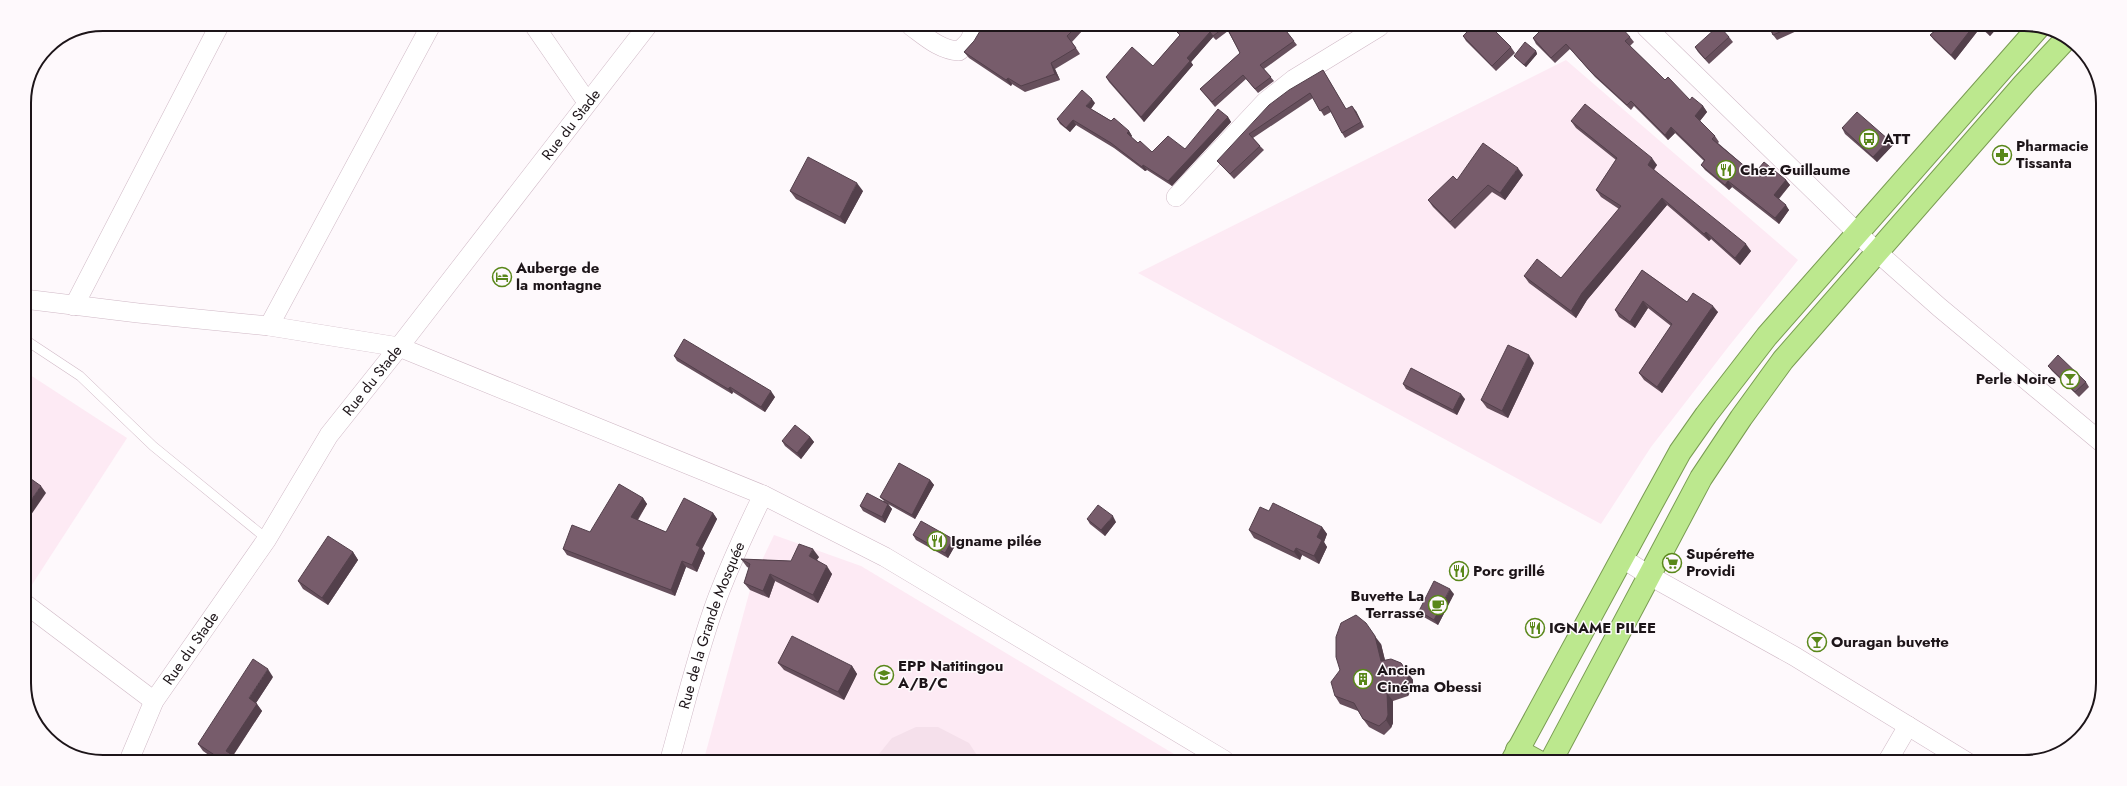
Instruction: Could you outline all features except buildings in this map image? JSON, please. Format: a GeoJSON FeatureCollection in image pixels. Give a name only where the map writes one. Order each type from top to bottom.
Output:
{"type":"FeatureCollection","features":[{"type":"Feature","properties":{"kind":"highway"},"geometry":{"type":"LineString","coordinates":[[1516,755],[1680,452],[1706,415],[1767,336],[1856,233],[2034,32]]}},
{"type":"Feature","properties":{"kind":"highway"},"geometry":{"type":"LineString","coordinates":[[1554,755],[1701,478],[1740,418],[1783,360],[2024,84],[2063,42]]}},
{"type":"Feature","properties":{"kind":"highway"},"geometry":{"type":"LineString","coordinates":[[2004,67],[2024,84]]}},
{"type":"Feature","properties":{"kind":"street"},"geometry":{"type":"LineString","coordinates":[[74,306],[216,31]]}},
{"type":"Feature","properties":{"kind":"street"},"geometry":{"type":"LineString","coordinates":[[269,326],[428,31]]}},
{"type":"Feature","properties":{"kind":"street"},"geometry":{"type":"LineString","coordinates":[[538,31],[587,102]]}},
{"type":"Feature","properties":{"kind":"street","name":"Rue du Stade"},"geometry":{"type":"LineString","coordinates":[[131,755],[154,701],[267,539],[329,435],[399,347],[643,31]]}},
{"type":"Feature","properties":{"kind":"street"},"geometry":{"type":"LineString","coordinates":[[918,31],[948,51],[959,51],[970,41],[973,31]]}},
{"type":"Feature","properties":{"kind":"street"},"geometry":{"type":"LineString","coordinates":[[1176,197],[1265,102],[1294,79],[1372,31]]}},
{"type":"Feature","properties":{"kind":"street"},"geometry":{"type":"LineString","coordinates":[[1650,31],[1856,233],[1939,307],[2096,439]]}},
{"type":"Feature","properties":{"kind":"street"},"geometry":{"type":"LineString","coordinates":[[31,300],[74,306],[269,326],[399,347],[763,495],[885,557],[1216,755]]}},
{"type":"Feature","properties":{"kind":"street","name":"Rue de la Grande Mosquée"},"geometry":{"type":"LineString","coordinates":[[671,755],[697,659],[714,609],[741,540],[763,495]]}},
{"type":"Feature","properties":{"kind":"street"},"geometry":{"type":"LineString","coordinates":[[1622,558],[1650,576],[1794,656],[1956,755]]}},
{"type":"Feature","properties":{"kind":"street"},"geometry":{"type":"LineString","coordinates":[[31,608],[154,701]]}},
{"type":"Feature","properties":{"kind":"street"},"geometry":{"type":"LineString","coordinates":[[1891,755],[1908,726]]}},
{"type":"Feature","properties":{"kind":"lane"},"geometry":{"type":"LineString","coordinates":[[31,344],[80,376],[153,446],[267,539]]}},
{"type":"Feature","properties":{"kind":"shaded area"},"geometry":{"type":"Polygon","coordinates":[[[1566,60],[1798,260],[1651,447],[1601,524],[1138,273],[1566,60]]]}},
{"type":"Feature","properties":{"kind":"shaded area"},"geometry":{"type":"Polygon","coordinates":[[[31,376],[127,438],[31,586],[31,376]]]}},
{"type":"Feature","properties":{"kind":"shaded area","name":"EPP Natitingou A/B/C"},"geometry":{"type":"Polygon","coordinates":[[[774,535],[861,566],[1176,755],[705,755],[755,575],[774,535]]]}},
{"type":"Feature","properties":{"kind":"shaded area"},"geometry":{"type":"Polygon","coordinates":[[[916,727],[938,727],[969,743],[977,755],[878,755],[892,738],[916,727]]]}},
{"type":"Feature","properties":{"kind":"place","name":"ATT"},"geometry":{"type":"Point","coordinates":[1869,139]}},
{"type":"Feature","properties":{"kind":"place","name":"Pharmacie Tissanta"},"geometry":{"type":"Point","coordinates":[2002,155]}},
{"type":"Feature","properties":{"kind":"place","name":"Chez Guillaume"},"geometry":{"type":"Point","coordinates":[1726,170]}},
{"type":"Feature","properties":{"kind":"place","name":"Auberge de la montagne"},"geometry":{"type":"Point","coordinates":[502,277]}},
{"type":"Feature","properties":{"kind":"place","name":"Perle Noire"},"geometry":{"type":"Point","coordinates":[2070,379]}},
{"type":"Feature","properties":{"kind":"place","name":"Igname pilée"},"geometry":{"type":"Point","coordinates":[937,541]}},
{"type":"Feature","properties":{"kind":"place","name":"Supérette Providi"},"geometry":{"type":"Point","coordinates":[1672,563]}},
{"type":"Feature","properties":{"kind":"place","name":"Porc grillé"},"geometry":{"type":"Point","coordinates":[1459,571]}},
{"type":"Feature","properties":{"kind":"place","name":"Buvette La Terrasse"},"geometry":{"type":"Point","coordinates":[1438,605]}},
{"type":"Feature","properties":{"kind":"place","name":"IGNAME PILEE"},"geometry":{"type":"Point","coordinates":[1535,628]}},
{"type":"Feature","properties":{"kind":"place","name":"Ouragan buvette"},"geometry":{"type":"Point","coordinates":[1817,642]}},
{"type":"Feature","properties":{"kind":"place","name":"EPP Natitingou A/B/C"},"geometry":{"type":"Point","coordinates":[884,675]}},
{"type":"Feature","properties":{"kind":"place","name":"Ancien Cinéma Obessi"},"geometry":{"type":"Point","coordinates":[1363,679]}}]}
